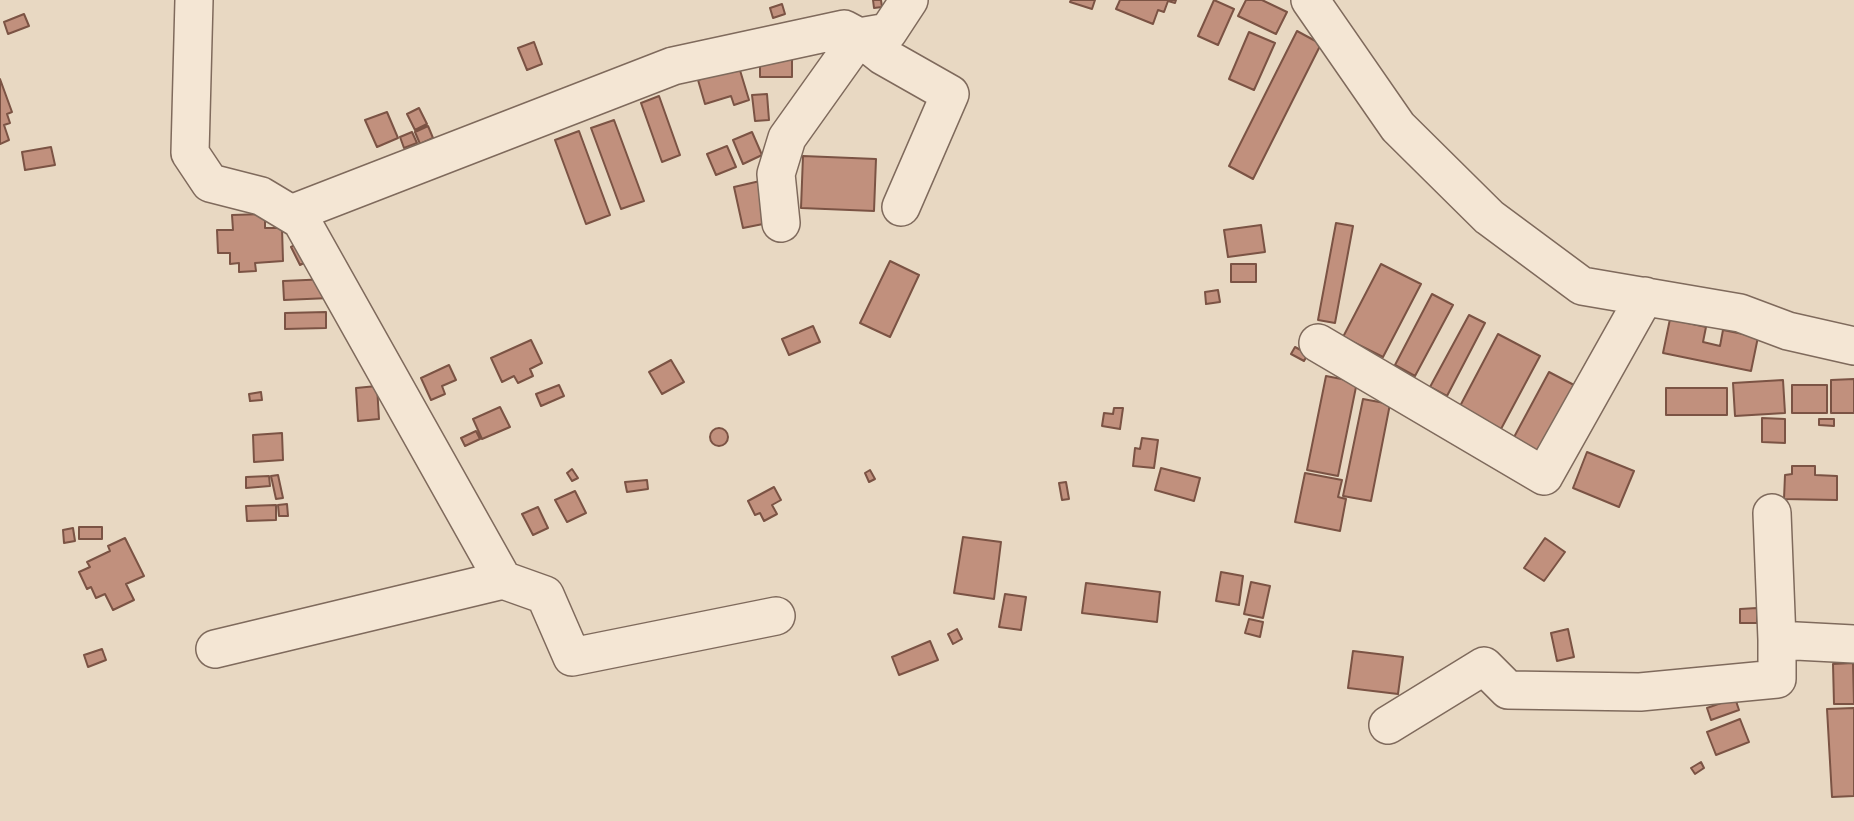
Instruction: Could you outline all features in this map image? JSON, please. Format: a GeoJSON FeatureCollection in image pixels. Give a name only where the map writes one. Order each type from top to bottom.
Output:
{"type":"FeatureCollection","features":[{"type":"Feature","properties":{"kind":"street"},"geometry":{"type":"LineString","coordinates":[[194,0],[190,152],[209,183],[261,195],[301,220],[503,580]]}},
{"type":"Feature","properties":{"kind":"street"},"geometry":{"type":"LineString","coordinates":[[781,223],[776,174],[787,138],[859,37],[887,32],[909,0]]}},
{"type":"Feature","properties":{"kind":"street"},"geometry":{"type":"LineString","coordinates":[[1310,0],[1398,127],[1489,217],[1582,286],[1740,313],[1788,331],[1854,346]]}},
{"type":"Feature","properties":{"kind":"street"},"geometry":{"type":"LineString","coordinates":[[291,214],[673,66],[844,29],[883,56],[950,94],[901,207]]}},
{"type":"Feature","properties":{"kind":"street"},"geometry":{"type":"LineString","coordinates":[[1318,343],[1544,476],[1645,296]]}},
{"type":"Feature","properties":{"kind":"street"},"geometry":{"type":"LineString","coordinates":[[1388,724],[1484,666],[1508,690],[1640,692],[1777,679],[1772,513]]}},
{"type":"Feature","properties":{"kind":"street"},"geometry":{"type":"LineString","coordinates":[[215,649],[503,580],[545,595],[572,657],[776,616]]}},
{"type":"Feature","properties":{"kind":"street"},"geometry":{"type":"LineString","coordinates":[[1777,640],[1854,645]]}},
{"type":"Feature","properties":{"kind":"building"},"geometry":{"type":"Polygon","coordinates":[[[873,0],[881,0],[882,7],[874,8],[873,0]]]}},
{"type":"Feature","properties":{"kind":"building"},"geometry":{"type":"Polygon","coordinates":[[[1095,0],[1092,9],[1070,2],[1095,0]]]}},
{"type":"Feature","properties":{"kind":"building"},"geometry":{"type":"Polygon","coordinates":[[[1120,0],[1176,0],[1175,3],[1168,1],[1164,12],[1158,10],[1153,24],[1116,9],[1120,0]]]}},
{"type":"Feature","properties":{"kind":"building"},"geometry":{"type":"Polygon","coordinates":[[[1214,0],[1234,9],[1218,45],[1198,36],[1214,0]]]}},
{"type":"Feature","properties":{"kind":"building"},"geometry":{"type":"Polygon","coordinates":[[[1246,0],[1262,0],[1287,12],[1276,34],[1238,16],[1246,0]]]}},
{"type":"Feature","properties":{"kind":"building"},"geometry":{"type":"Polygon","coordinates":[[[782,4],[785,14],[773,18],[770,8],[782,4]]]}},
{"type":"Feature","properties":{"kind":"building"},"geometry":{"type":"Polygon","coordinates":[[[24,14],[29,26],[8,34],[4,22],[24,14]]]}},
{"type":"Feature","properties":{"kind":"building"},"geometry":{"type":"Polygon","coordinates":[[[1297,31],[1321,44],[1253,179],[1229,166],[1297,31]]]}},
{"type":"Feature","properties":{"kind":"building"},"geometry":{"type":"Polygon","coordinates":[[[1249,32],[1275,43],[1254,90],[1229,79],[1249,32]]]}},
{"type":"Feature","properties":{"kind":"building"},"geometry":{"type":"Polygon","coordinates":[[[534,42],[542,64],[527,70],[518,48],[534,42]]]}},
{"type":"Feature","properties":{"kind":"building"},"geometry":{"type":"Polygon","coordinates":[[[760,59],[792,59],[792,77],[760,77],[760,59]]]}},
{"type":"Feature","properties":{"kind":"building"},"geometry":{"type":"Polygon","coordinates":[[[739,67],[749,100],[734,105],[731,96],[705,104],[698,80],[739,67]]]}},
{"type":"Feature","properties":{"kind":"building"},"geometry":{"type":"Polygon","coordinates":[[[0,79],[12,112],[7,114],[10,123],[4,125],[9,140],[0,144],[0,79]]]}},
{"type":"Feature","properties":{"kind":"building"},"geometry":{"type":"Polygon","coordinates":[[[767,94],[769,120],[755,121],[752,95],[767,94]]]}},
{"type":"Feature","properties":{"kind":"building"},"geometry":{"type":"Polygon","coordinates":[[[659,96],[680,155],[662,162],[641,103],[659,96]]]}},
{"type":"Feature","properties":{"kind":"building"},"geometry":{"type":"Polygon","coordinates":[[[419,108],[427,124],[415,130],[407,114],[419,108]]]}},
{"type":"Feature","properties":{"kind":"building"},"geometry":{"type":"Polygon","coordinates":[[[387,112],[398,138],[377,147],[365,120],[387,112]]]}},
{"type":"Feature","properties":{"kind":"building"},"geometry":{"type":"Polygon","coordinates":[[[614,120],[644,201],[621,209],[591,128],[614,120]]]}},
{"type":"Feature","properties":{"kind":"building"},"geometry":{"type":"Polygon","coordinates":[[[428,126],[433,138],[420,144],[415,132],[428,126]]]}},
{"type":"Feature","properties":{"kind":"building"},"geometry":{"type":"Polygon","coordinates":[[[579,131],[610,215],[586,224],[555,140],[579,131]]]}},
{"type":"Feature","properties":{"kind":"building"},"geometry":{"type":"Polygon","coordinates":[[[412,132],[417,143],[404,148],[400,137],[412,132]]]}},
{"type":"Feature","properties":{"kind":"building"},"geometry":{"type":"Polygon","coordinates":[[[752,132],[762,155],[743,164],[733,140],[752,132]]]}},
{"type":"Feature","properties":{"kind":"building"},"geometry":{"type":"Polygon","coordinates":[[[727,146],[736,167],[716,175],[707,154],[727,146]]]}},
{"type":"Feature","properties":{"kind":"building"},"geometry":{"type":"Polygon","coordinates":[[[51,147],[55,165],[25,170],[22,152],[51,147]]]}},
{"type":"Feature","properties":{"kind":"building"},"geometry":{"type":"Polygon","coordinates":[[[803,156],[876,159],[874,211],[801,208],[803,156]]]}},
{"type":"Feature","properties":{"kind":"building"},"geometry":{"type":"Polygon","coordinates":[[[760,181],[768,223],[743,228],[734,187],[760,181]]]}},
{"type":"Feature","properties":{"kind":"building"},"geometry":{"type":"Polygon","coordinates":[[[265,214],[265,228],[282,228],[283,261],[255,263],[256,271],[239,272],[239,263],[230,264],[230,253],[218,253],[217,230],[233,230],[232,215],[265,214]]]}},
{"type":"Feature","properties":{"kind":"building"},"geometry":{"type":"Polygon","coordinates":[[[1336,223],[1353,226],[1335,323],[1318,320],[1336,223]]]}},
{"type":"Feature","properties":{"kind":"building"},"geometry":{"type":"Polygon","coordinates":[[[1261,225],[1265,252],[1228,257],[1224,230],[1261,225]]]}},
{"type":"Feature","properties":{"kind":"building"},"geometry":{"type":"Polygon","coordinates":[[[301,242],[310,260],[300,265],[291,247],[301,242]]]}},
{"type":"Feature","properties":{"kind":"building"},"geometry":{"type":"Polygon","coordinates":[[[890,261],[919,275],[890,337],[860,323],[890,261]]]}},
{"type":"Feature","properties":{"kind":"building"},"geometry":{"type":"Polygon","coordinates":[[[1231,264],[1256,264],[1256,282],[1231,282],[1231,264]]]}},
{"type":"Feature","properties":{"kind":"building"},"geometry":{"type":"Polygon","coordinates":[[[1381,264],[1421,284],[1383,357],[1343,337],[1381,264]]]}},
{"type":"Feature","properties":{"kind":"building"},"geometry":{"type":"Polygon","coordinates":[[[329,279],[330,298],[284,300],[283,281],[329,279]]]}},
{"type":"Feature","properties":{"kind":"building"},"geometry":{"type":"Polygon","coordinates":[[[1218,290],[1220,302],[1206,304],[1205,292],[1218,290]]]}},
{"type":"Feature","properties":{"kind":"building"},"geometry":{"type":"Polygon","coordinates":[[[1432,294],[1453,305],[1415,376],[1395,365],[1432,294]]]}},
{"type":"Feature","properties":{"kind":"building"},"geometry":{"type":"Polygon","coordinates":[[[326,312],[326,328],[285,329],[285,313],[326,312]]]}},
{"type":"Feature","properties":{"kind":"building"},"geometry":{"type":"Polygon","coordinates":[[[1469,315],[1485,323],[1447,396],[1430,387],[1469,315]]]}},
{"type":"Feature","properties":{"kind":"building"},"geometry":{"type":"Polygon","coordinates":[[[1670,319],[1706,327],[1703,342],[1720,346],[1723,330],[1758,337],[1751,371],[1663,353],[1670,319]]]}},
{"type":"Feature","properties":{"kind":"building"},"geometry":{"type":"Polygon","coordinates":[[[813,326],[820,342],[789,355],[782,339],[813,326]]]}},
{"type":"Feature","properties":{"kind":"building"},"geometry":{"type":"Polygon","coordinates":[[[1498,334],[1540,356],[1501,429],[1459,408],[1498,334]]]}},
{"type":"Feature","properties":{"kind":"building"},"geometry":{"type":"Polygon","coordinates":[[[531,340],[542,363],[530,369],[533,376],[518,383],[514,376],[502,382],[491,358],[531,340]]]}},
{"type":"Feature","properties":{"kind":"building"},"geometry":{"type":"Polygon","coordinates":[[[1295,347],[1308,354],[1304,361],[1291,354],[1295,347]]]}},
{"type":"Feature","properties":{"kind":"building"},"geometry":{"type":"Polygon","coordinates":[[[671,360],[684,382],[662,394],[649,372],[671,360]]]}},
{"type":"Feature","properties":{"kind":"building"},"geometry":{"type":"Polygon","coordinates":[[[449,365],[456,380],[442,386],[445,394],[431,400],[421,378],[449,365]]]}},
{"type":"Feature","properties":{"kind":"building"},"geometry":{"type":"Polygon","coordinates":[[[1549,372],[1574,385],[1538,452],[1513,439],[1549,372]]]}},
{"type":"Feature","properties":{"kind":"building"},"geometry":{"type":"Polygon","coordinates":[[[1326,376],[1357,382],[1338,476],[1307,470],[1326,376]]]}},
{"type":"Feature","properties":{"kind":"building"},"geometry":{"type":"Polygon","coordinates":[[[1854,379],[1854,413],[1831,413],[1831,380],[1854,379]]]}},
{"type":"Feature","properties":{"kind":"building"},"geometry":{"type":"Polygon","coordinates":[[[1783,380],[1785,413],[1735,416],[1733,383],[1783,380]]]}},
{"type":"Feature","properties":{"kind":"building"},"geometry":{"type":"Polygon","coordinates":[[[559,385],[564,396],[541,406],[536,394],[559,385]]]}},
{"type":"Feature","properties":{"kind":"building"},"geometry":{"type":"Polygon","coordinates":[[[1792,385],[1827,385],[1827,413],[1792,413],[1792,385]]]}},
{"type":"Feature","properties":{"kind":"building"},"geometry":{"type":"Polygon","coordinates":[[[377,386],[379,419],[358,421],[356,388],[377,386]]]}},
{"type":"Feature","properties":{"kind":"building"},"geometry":{"type":"Polygon","coordinates":[[[1666,388],[1727,388],[1727,415],[1666,415],[1666,388]]]}},
{"type":"Feature","properties":{"kind":"building"},"geometry":{"type":"Polygon","coordinates":[[[261,392],[262,400],[250,401],[249,394],[261,392]]]}},
{"type":"Feature","properties":{"kind":"building"},"geometry":{"type":"Polygon","coordinates":[[[1363,399],[1390,404],[1371,501],[1343,496],[1363,399]]]}},
{"type":"Feature","properties":{"kind":"building"},"geometry":{"type":"Polygon","coordinates":[[[500,407],[510,427],[482,439],[473,419],[500,407]]]}},
{"type":"Feature","properties":{"kind":"building"},"geometry":{"type":"Polygon","coordinates":[[[1114,408],[1123,408],[1120,429],[1102,426],[1104,413],[1113,414],[1114,408]]]}},
{"type":"Feature","properties":{"kind":"building"},"geometry":{"type":"Polygon","coordinates":[[[1762,418],[1785,419],[1785,443],[1762,442],[1762,418]]]}},
{"type":"Feature","properties":{"kind":"building"},"geometry":{"type":"Polygon","coordinates":[[[1819,419],[1834,419],[1834,426],[1819,425],[1819,419]]]}},
{"type":"Feature","properties":{"kind":"building"},"geometry":{"type":"Polygon","coordinates":[[[719,428],[725,431],[728,437],[725,443],[719,446],[713,443],[710,437],[713,431],[719,428]]]}},
{"type":"Feature","properties":{"kind":"building"},"geometry":{"type":"Polygon","coordinates":[[[476,431],[480,439],[465,446],[461,438],[476,431]]]}},
{"type":"Feature","properties":{"kind":"building"},"geometry":{"type":"Polygon","coordinates":[[[282,433],[283,460],[254,462],[253,435],[282,433]]]}},
{"type":"Feature","properties":{"kind":"building"},"geometry":{"type":"Polygon","coordinates":[[[1142,438],[1158,440],[1154,468],[1133,466],[1135,448],[1140,449],[1142,438]]]}},
{"type":"Feature","properties":{"kind":"building"},"geometry":{"type":"Polygon","coordinates":[[[1587,452],[1634,471],[1619,507],[1573,488],[1587,452]]]}},
{"type":"Feature","properties":{"kind":"building"},"geometry":{"type":"Polygon","coordinates":[[[1792,466],[1815,466],[1815,475],[1837,476],[1837,500],[1784,499],[1785,475],[1792,474],[1792,466]]]}},
{"type":"Feature","properties":{"kind":"building"},"geometry":{"type":"Polygon","coordinates":[[[1161,468],[1200,478],[1194,501],[1155,490],[1161,468]]]}},
{"type":"Feature","properties":{"kind":"building"},"geometry":{"type":"Polygon","coordinates":[[[572,469],[578,478],[572,481],[567,473],[572,469]]]}},
{"type":"Feature","properties":{"kind":"building"},"geometry":{"type":"Polygon","coordinates":[[[870,470],[875,479],[869,482],[865,473],[870,470]]]}},
{"type":"Feature","properties":{"kind":"building"},"geometry":{"type":"Polygon","coordinates":[[[1305,473],[1342,480],[1338,497],[1346,499],[1340,531],[1295,522],[1305,473]]]}},
{"type":"Feature","properties":{"kind":"building"},"geometry":{"type":"Polygon","coordinates":[[[278,475],[283,498],[276,499],[271,476],[278,475]]]}},
{"type":"Feature","properties":{"kind":"building"},"geometry":{"type":"Polygon","coordinates":[[[269,476],[270,486],[246,488],[246,477],[269,476]]]}},
{"type":"Feature","properties":{"kind":"building"},"geometry":{"type":"Polygon","coordinates":[[[647,480],[648,489],[627,492],[625,482],[647,480]]]}},
{"type":"Feature","properties":{"kind":"building"},"geometry":{"type":"Polygon","coordinates":[[[1066,482],[1069,499],[1062,500],[1059,483],[1066,482]]]}},
{"type":"Feature","properties":{"kind":"building"},"geometry":{"type":"Polygon","coordinates":[[[774,487],[781,500],[772,505],[777,514],[764,521],[760,513],[755,515],[748,501],[774,487]]]}},
{"type":"Feature","properties":{"kind":"building"},"geometry":{"type":"Polygon","coordinates":[[[575,491],[586,513],[567,522],[555,500],[575,491]]]}},
{"type":"Feature","properties":{"kind":"building"},"geometry":{"type":"Polygon","coordinates":[[[287,504],[288,516],[279,516],[278,505],[287,504]]]}},
{"type":"Feature","properties":{"kind":"building"},"geometry":{"type":"Polygon","coordinates":[[[276,505],[276,520],[247,521],[246,506],[276,505]]]}},
{"type":"Feature","properties":{"kind":"building"},"geometry":{"type":"Polygon","coordinates":[[[538,507],[548,528],[533,535],[522,514],[538,507]]]}},
{"type":"Feature","properties":{"kind":"building"},"geometry":{"type":"Polygon","coordinates":[[[79,527],[102,527],[102,539],[79,539],[79,527]]]}},
{"type":"Feature","properties":{"kind":"building"},"geometry":{"type":"Polygon","coordinates":[[[73,528],[75,541],[64,543],[63,530],[73,528]]]}},
{"type":"Feature","properties":{"kind":"building"},"geometry":{"type":"Polygon","coordinates":[[[963,537],[1001,542],[994,599],[954,593],[963,537]]]}},
{"type":"Feature","properties":{"kind":"building"},"geometry":{"type":"Polygon","coordinates":[[[125,538],[144,576],[126,584],[134,600],[113,610],[105,594],[96,598],[91,587],[87,589],[79,572],[90,567],[87,562],[110,551],[108,546],[125,538]]]}},
{"type":"Feature","properties":{"kind":"building"},"geometry":{"type":"Polygon","coordinates":[[[1545,538],[1565,552],[1544,581],[1524,568],[1545,538]]]}},
{"type":"Feature","properties":{"kind":"building"},"geometry":{"type":"Polygon","coordinates":[[[1221,572],[1243,576],[1239,605],[1216,601],[1221,572]]]}},
{"type":"Feature","properties":{"kind":"building"},"geometry":{"type":"Polygon","coordinates":[[[1251,582],[1270,586],[1263,618],[1244,614],[1251,582]]]}},
{"type":"Feature","properties":{"kind":"building"},"geometry":{"type":"Polygon","coordinates":[[[1086,583],[1160,592],[1157,622],[1082,613],[1086,583]]]}},
{"type":"Feature","properties":{"kind":"building"},"geometry":{"type":"Polygon","coordinates":[[[1005,594],[1026,597],[1021,630],[999,627],[1005,594]]]}},
{"type":"Feature","properties":{"kind":"building"},"geometry":{"type":"Polygon","coordinates":[[[1757,608],[1757,623],[1740,623],[1740,609],[1757,608]]]}},
{"type":"Feature","properties":{"kind":"building"},"geometry":{"type":"Polygon","coordinates":[[[1249,619],[1263,622],[1260,637],[1245,633],[1249,619]]]}},
{"type":"Feature","properties":{"kind":"building"},"geometry":{"type":"Polygon","coordinates":[[[957,629],[962,639],[953,644],[948,634],[957,629]]]}},
{"type":"Feature","properties":{"kind":"building"},"geometry":{"type":"Polygon","coordinates":[[[1568,629],[1574,657],[1557,661],[1551,633],[1568,629]]]}},
{"type":"Feature","properties":{"kind":"building"},"geometry":{"type":"Polygon","coordinates":[[[930,641],[938,660],[899,675],[892,657],[930,641]]]}},
{"type":"Feature","properties":{"kind":"building"},"geometry":{"type":"Polygon","coordinates":[[[102,649],[106,660],[88,667],[84,655],[102,649]]]}},
{"type":"Feature","properties":{"kind":"building"},"geometry":{"type":"Polygon","coordinates":[[[1353,651],[1403,657],[1398,694],[1348,688],[1353,651]]]}},
{"type":"Feature","properties":{"kind":"building"},"geometry":{"type":"Polygon","coordinates":[[[1853,663],[1854,704],[1834,704],[1833,664],[1853,663]]]}},
{"type":"Feature","properties":{"kind":"building"},"geometry":{"type":"Polygon","coordinates":[[[1735,698],[1739,710],[1711,720],[1707,708],[1735,698]]]}},
{"type":"Feature","properties":{"kind":"building"},"geometry":{"type":"Polygon","coordinates":[[[1854,708],[1854,796],[1832,797],[1827,709],[1854,708]]]}},
{"type":"Feature","properties":{"kind":"building"},"geometry":{"type":"Polygon","coordinates":[[[1740,719],[1749,742],[1716,755],[1707,732],[1740,719]]]}},
{"type":"Feature","properties":{"kind":"building"},"geometry":{"type":"Polygon","coordinates":[[[1701,762],[1704,768],[1695,774],[1691,768],[1701,762]]]}}]}
